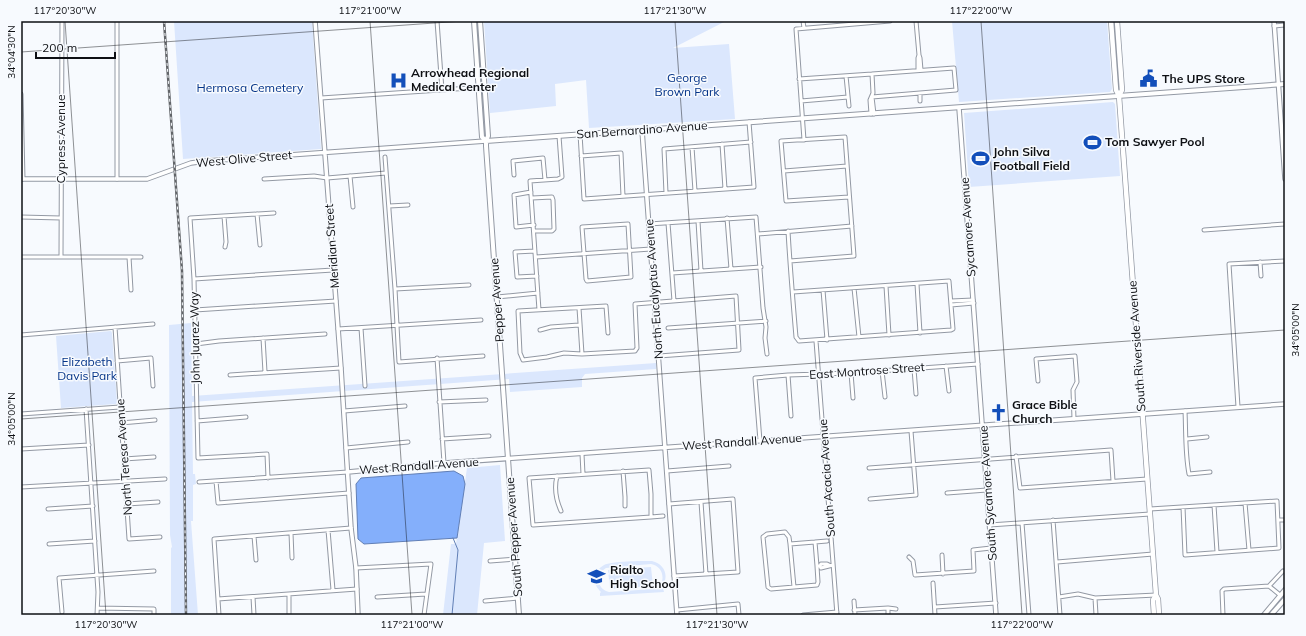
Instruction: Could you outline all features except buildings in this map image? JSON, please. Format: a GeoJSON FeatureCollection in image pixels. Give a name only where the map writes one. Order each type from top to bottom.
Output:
{"type":"FeatureCollection","features":[{"type":"Feature","properties":{"kind":"main road","name":"Pepper Avenue"},"geometry":{"type":"LineString","coordinates":[[474,21],[482,137],[486,141]]}},
{"type":"Feature","properties":{"kind":"main road","name":"Pepper Avenue"},"geometry":{"type":"LineString","coordinates":[[480,21],[488,136],[486,141],[509,459]]}},
{"type":"Feature","properties":{"kind":"main road","name":"South Riverside Avenue"},"geometry":{"type":"LineString","coordinates":[[1111,21],[1116,90],[1120,96]]}},
{"type":"Feature","properties":{"kind":"main road","name":"South Riverside Avenue"},"geometry":{"type":"LineString","coordinates":[[1117,21],[1122,90],[1120,96],[1142,414],[1156,595],[1158,599],[1159,615]]}},
{"type":"Feature","properties":{"kind":"main road","name":"San Bernardino Avenue"},"geometry":{"type":"LineString","coordinates":[[486,141],[1285,84]]}},
{"type":"Feature","properties":{"kind":"main road","name":"South Pepper Avenue"},"geometry":{"type":"LineString","coordinates":[[509,459],[519,615]]}},
{"type":"Feature","properties":{"kind":"main road"},"geometry":{"type":"LineString","coordinates":[[1264,615],[1285,590]]}},
{"type":"Feature","properties":{"kind":"main road","name":"South Riverside Avenue"},"geometry":{"type":"LineString","coordinates":[[1154,615],[1153,600],[1156,595]]}},
{"type":"Feature","properties":{"kind":"main road"},"geometry":{"type":"LineString","coordinates":[[1272,614],[1285,599]]}},
{"type":"Feature","properties":{"kind":"street","name":"Cypress Avenue"},"geometry":{"type":"LineString","coordinates":[[61,257],[62,21]]}},
{"type":"Feature","properties":{"kind":"street"},"geometry":{"type":"LineString","coordinates":[[117,21],[117,179]]}},
{"type":"Feature","properties":{"kind":"street","name":"Meridian Street"},"geometry":{"type":"LineString","coordinates":[[315,21],[341,368],[351,528],[356,568],[358,615]]}},
{"type":"Feature","properties":{"kind":"street"},"geometry":{"type":"LineString","coordinates":[[437,21],[442,90]]}},
{"type":"Feature","properties":{"kind":"street"},"geometry":{"type":"LineString","coordinates":[[803,21],[804,28]]}},
{"type":"Feature","properties":{"kind":"street"},"geometry":{"type":"LineString","coordinates":[[804,140],[796,29],[890,21]]}},
{"type":"Feature","properties":{"kind":"street"},"geometry":{"type":"LineString","coordinates":[[916,21],[920,70]]}},
{"type":"Feature","properties":{"kind":"street"},"geometry":{"type":"LineString","coordinates":[[1285,25],[1274,23],[1278,85],[1283,123],[1285,179]]}},
{"type":"Feature","properties":{"kind":"street"},"geometry":{"type":"LineString","coordinates":[[799,79],[954,68],[956,90],[872,97]]}},
{"type":"Feature","properties":{"kind":"street"},"geometry":{"type":"LineString","coordinates":[[872,74],[873,114]]}},
{"type":"Feature","properties":{"kind":"street"},"geometry":{"type":"LineString","coordinates":[[846,76],[849,106]]}},
{"type":"Feature","properties":{"kind":"street"},"geometry":{"type":"LineString","coordinates":[[321,98],[484,87]]}},
{"type":"Feature","properties":{"kind":"street"},"geometry":{"type":"LineString","coordinates":[[920,93],[920,101]]}},
{"type":"Feature","properties":{"kind":"street"},"geometry":{"type":"LineString","coordinates":[[21,94],[22,179]]}},
{"type":"Feature","properties":{"kind":"street"},"geometry":{"type":"LineString","coordinates":[[801,101],[848,97]]}},
{"type":"Feature","properties":{"kind":"street","name":"Sycamore Avenue"},"geometry":{"type":"LineString","coordinates":[[959,108],[977,346]]}},
{"type":"Feature","properties":{"kind":"street"},"geometry":{"type":"LineString","coordinates":[[580,134],[584,199],[754,187],[750,122]]}},
{"type":"Feature","properties":{"kind":"street","name":"North Eucalyptus Avenue"},"geometry":{"type":"LineString","coordinates":[[642,130],[677,615]]}},
{"type":"Feature","properties":{"kind":"street"},"geometry":{"type":"LineString","coordinates":[[539,310],[535,231],[530,181],[558,179],[562,177],[559,136]]}},
{"type":"Feature","properties":{"kind":"street"},"geometry":{"type":"LineString","coordinates":[[790,261],[854,256],[852,226],[845,137],[781,141],[786,201],[849,196]]}},
{"type":"Feature","properties":{"kind":"street","name":"San Bernardino Avenue"},"geometry":{"type":"LineString","coordinates":[[325,153],[486,141]]}},
{"type":"Feature","properties":{"kind":"street"},"geometry":{"type":"LineString","coordinates":[[666,193],[664,149],[751,142]]}},
{"type":"Feature","properties":{"kind":"street"},"geometry":{"type":"LineString","coordinates":[[722,144],[725,189]]}},
{"type":"Feature","properties":{"kind":"street"},"geometry":{"type":"LineString","coordinates":[[692,147],[695,191]]}},
{"type":"Feature","properties":{"kind":"street","name":"West Olive Street"},"geometry":{"type":"LineString","coordinates":[[22,179],[151,178],[191,163],[325,153]]}},
{"type":"Feature","properties":{"kind":"street"},"geometry":{"type":"LineString","coordinates":[[581,156],[621,153],[623,196]]}},
{"type":"Feature","properties":{"kind":"street"},"geometry":{"type":"LineString","coordinates":[[385,157],[399,362],[437,358],[483,356]]}},
{"type":"Feature","properties":{"kind":"street"},"geometry":{"type":"LineString","coordinates":[[514,175],[513,161],[543,158],[545,180]]}},
{"type":"Feature","properties":{"kind":"street"},"geometry":{"type":"LineString","coordinates":[[784,171],[847,166]]}},
{"type":"Feature","properties":{"kind":"street"},"geometry":{"type":"LineString","coordinates":[[264,179],[314,176],[327,178],[386,173]]}},
{"type":"Feature","properties":{"kind":"street"},"geometry":{"type":"LineString","coordinates":[[350,176],[353,207]]}},
{"type":"Feature","properties":{"kind":"street"},"geometry":{"type":"LineString","coordinates":[[531,192],[514,195],[516,227],[534,225]]}},
{"type":"Feature","properties":{"kind":"street"},"geometry":{"type":"LineString","coordinates":[[532,198],[552,197],[554,200],[554,229],[552,231],[535,231]]}},
{"type":"Feature","properties":{"kind":"street"},"geometry":{"type":"LineString","coordinates":[[389,206],[408,205]]}},
{"type":"Feature","properties":{"kind":"street"},"geometry":{"type":"LineString","coordinates":[[225,247],[224,216],[274,213]]}},
{"type":"Feature","properties":{"kind":"street"},"geometry":{"type":"LineString","coordinates":[[256,214],[260,245]]}},
{"type":"Feature","properties":{"kind":"street","name":"John Juarez Way"},"geometry":{"type":"LineString","coordinates":[[224,216],[190,218],[194,278],[198,458],[267,454],[268,478]]}},
{"type":"Feature","properties":{"kind":"street"},"geometry":{"type":"LineString","coordinates":[[21,217],[61,218]]}},
{"type":"Feature","properties":{"kind":"street"},"geometry":{"type":"LineString","coordinates":[[649,224],[756,217],[766,322],[767,354]]}},
{"type":"Feature","properties":{"kind":"street"},"geometry":{"type":"LineString","coordinates":[[727,218],[731,269]]}},
{"type":"Feature","properties":{"kind":"street"},"geometry":{"type":"LineString","coordinates":[[698,221],[701,271]]}},
{"type":"Feature","properties":{"kind":"street"},"geometry":{"type":"LineString","coordinates":[[668,223],[674,301]]}},
{"type":"Feature","properties":{"kind":"street"},"geometry":{"type":"LineString","coordinates":[[628,224],[631,277],[587,281],[584,254],[582,227],[628,224]]}},
{"type":"Feature","properties":{"kind":"street"},"geometry":{"type":"LineString","coordinates":[[1204,230],[1285,224]]}},
{"type":"Feature","properties":{"kind":"street"},"geometry":{"type":"LineString","coordinates":[[758,234],[852,226]]}},
{"type":"Feature","properties":{"kind":"street"},"geometry":{"type":"LineString","coordinates":[[788,231],[796,337],[798,341],[920,333],[953,329],[949,281],[793,292]]}},
{"type":"Feature","properties":{"kind":"street"},"geometry":{"type":"LineString","coordinates":[[536,257],[651,249]]}},
{"type":"Feature","properties":{"kind":"street"},"geometry":{"type":"LineString","coordinates":[[536,251],[515,252],[517,277],[537,276]]}},
{"type":"Feature","properties":{"kind":"street"},"geometry":{"type":"LineString","coordinates":[[21,256],[141,257]]}},
{"type":"Feature","properties":{"kind":"street"},"geometry":{"type":"LineString","coordinates":[[129,257],[131,290]]}},
{"type":"Feature","properties":{"kind":"street"},"geometry":{"type":"LineString","coordinates":[[1238,407],[1229,264],[1285,261]]}},
{"type":"Feature","properties":{"kind":"street"},"geometry":{"type":"LineString","coordinates":[[1260,262],[1261,276]]}},
{"type":"Feature","properties":{"kind":"street"},"geometry":{"type":"LineString","coordinates":[[672,273],[761,267]]}},
{"type":"Feature","properties":{"kind":"street"},"geometry":{"type":"LineString","coordinates":[[194,278],[333,270]]}},
{"type":"Feature","properties":{"kind":"street"},"geometry":{"type":"LineString","coordinates":[[395,289],[469,284]]}},
{"type":"Feature","properties":{"kind":"street"},"geometry":{"type":"LineString","coordinates":[[917,284],[920,333]]}},
{"type":"Feature","properties":{"kind":"street"},"geometry":{"type":"LineString","coordinates":[[886,286],[889,335]]}},
{"type":"Feature","properties":{"kind":"street"},"geometry":{"type":"LineString","coordinates":[[854,288],[859,337]]}},
{"type":"Feature","properties":{"kind":"street"},"geometry":{"type":"LineString","coordinates":[[823,290],[827,340]]}},
{"type":"Feature","properties":{"kind":"street"},"geometry":{"type":"LineString","coordinates":[[497,297],[538,293]]}},
{"type":"Feature","properties":{"kind":"street"},"geometry":{"type":"LineString","coordinates":[[608,334],[606,306],[518,311],[520,353],[523,360],[564,353],[582,354],[635,351],[637,348],[635,304],[736,296],[739,350],[659,356]]}},
{"type":"Feature","properties":{"kind":"street"},"geometry":{"type":"LineString","coordinates":[[195,310],[336,301]]}},
{"type":"Feature","properties":{"kind":"street"},"geometry":{"type":"LineString","coordinates":[[951,303],[974,301]]}},
{"type":"Feature","properties":{"kind":"street"},"geometry":{"type":"LineString","coordinates":[[578,308],[582,354]]}},
{"type":"Feature","properties":{"kind":"street"},"geometry":{"type":"LineString","coordinates":[[338,329],[481,320]]}},
{"type":"Feature","properties":{"kind":"street"},"geometry":{"type":"LineString","coordinates":[[668,328],[766,322]]}},
{"type":"Feature","properties":{"kind":"street"},"geometry":{"type":"LineString","coordinates":[[21,335],[153,324]]}},
{"type":"Feature","properties":{"kind":"street"},"geometry":{"type":"LineString","coordinates":[[540,330],[551,327],[580,325]]}},
{"type":"Feature","properties":{"kind":"street","name":"North Teresa Avenue"},"geometry":{"type":"LineString","coordinates":[[115,327],[129,539],[160,537]]}},
{"type":"Feature","properties":{"kind":"street"},"geometry":{"type":"LineString","coordinates":[[361,328],[365,386]]}},
{"type":"Feature","properties":{"kind":"street"},"geometry":{"type":"LineString","coordinates":[[196,344],[325,334]]}},
{"type":"Feature","properties":{"kind":"street"},"geometry":{"type":"LineString","coordinates":[[263,338],[265,372]]}},
{"type":"Feature","properties":{"kind":"street","name":"South Acacia Avenue"},"geometry":{"type":"LineString","coordinates":[[816,341],[837,614]]}},
{"type":"Feature","properties":{"kind":"street","name":"South Sycamore Avenue"},"geometry":{"type":"LineString","coordinates":[[977,346],[996,615]]}},
{"type":"Feature","properties":{"kind":"street"},"geometry":{"type":"LineString","coordinates":[[1038,381],[1036,359],[1075,356],[1077,382],[1073,390],[1074,419]]}},
{"type":"Feature","properties":{"kind":"street"},"geometry":{"type":"LineString","coordinates":[[117,361],[151,358],[153,386]]}},
{"type":"Feature","properties":{"kind":"street"},"geometry":{"type":"LineString","coordinates":[[437,358],[444,463]]}},
{"type":"Feature","properties":{"kind":"street","name":"East Montrose Street"},"geometry":{"type":"LineString","coordinates":[[760,441],[755,378],[788,375],[851,374],[978,364]]}},
{"type":"Feature","properties":{"kind":"street"},"geometry":{"type":"LineString","coordinates":[[946,366],[949,391]]}},
{"type":"Feature","properties":{"kind":"street"},"geometry":{"type":"LineString","coordinates":[[230,375],[341,368]]}},
{"type":"Feature","properties":{"kind":"street"},"geometry":{"type":"LineString","coordinates":[[914,369],[916,394]]}},
{"type":"Feature","properties":{"kind":"street"},"geometry":{"type":"LineString","coordinates":[[882,371],[885,397]]}},
{"type":"Feature","properties":{"kind":"street"},"geometry":{"type":"LineString","coordinates":[[851,374],[853,398]]}},
{"type":"Feature","properties":{"kind":"street"},"geometry":{"type":"LineString","coordinates":[[788,375],[791,416]]}},
{"type":"Feature","properties":{"kind":"street"},"geometry":{"type":"LineString","coordinates":[[440,402],[486,400]]}},
{"type":"Feature","properties":{"kind":"street","name":"West Randall Avenue"},"geometry":{"type":"LineString","coordinates":[[199,482],[348,472],[444,463],[1285,404]]}},
{"type":"Feature","properties":{"kind":"street"},"geometry":{"type":"LineString","coordinates":[[21,414],[120,406]]}},
{"type":"Feature","properties":{"kind":"street"},"geometry":{"type":"LineString","coordinates":[[344,411],[405,406]]}},
{"type":"Feature","properties":{"kind":"street"},"geometry":{"type":"LineString","coordinates":[[86,409],[97,575],[97,615]]}},
{"type":"Feature","properties":{"kind":"street"},"geometry":{"type":"LineString","coordinates":[[1185,411],[1187,439],[1186,447],[1189,474],[1210,472]]}},
{"type":"Feature","properties":{"kind":"street"},"geometry":{"type":"LineString","coordinates":[[197,421],[246,417]]}},
{"type":"Feature","properties":{"kind":"street"},"geometry":{"type":"LineString","coordinates":[[121,423],[155,420]]}},
{"type":"Feature","properties":{"kind":"street"},"geometry":{"type":"LineString","coordinates":[[870,499],[916,495],[911,430]]}},
{"type":"Feature","properties":{"kind":"street"},"geometry":{"type":"LineString","coordinates":[[442,439],[489,436]]}},
{"type":"Feature","properties":{"kind":"street"},"geometry":{"type":"LineString","coordinates":[[1187,439],[1207,437]]}},
{"type":"Feature","properties":{"kind":"street"},"geometry":{"type":"LineString","coordinates":[[346,448],[408,442]]}},
{"type":"Feature","properties":{"kind":"street"},"geometry":{"type":"LineString","coordinates":[[21,449],[89,445]]}},
{"type":"Feature","properties":{"kind":"street"},"geometry":{"type":"LineString","coordinates":[[869,468],[1111,450],[1113,481]]}},
{"type":"Feature","properties":{"kind":"street"},"geometry":{"type":"LineString","coordinates":[[582,454],[583,474]]}},
{"type":"Feature","properties":{"kind":"street"},"geometry":{"type":"LineString","coordinates":[[1016,456],[1020,488],[1147,479]]}},
{"type":"Feature","properties":{"kind":"street"},"geometry":{"type":"LineString","coordinates":[[124,459],[154,457]]}},
{"type":"Feature","properties":{"kind":"street"},"geometry":{"type":"LineString","coordinates":[[667,471],[730,466]]}},
{"type":"Feature","properties":{"kind":"street"},"geometry":{"type":"LineString","coordinates":[[651,517],[649,470],[529,478],[533,525],[651,517],[663,516]]}},
{"type":"Feature","properties":{"kind":"street"},"geometry":{"type":"LineString","coordinates":[[623,471],[625,497],[624,506]]}},
{"type":"Feature","properties":{"kind":"street"},"geometry":{"type":"LineString","coordinates":[[557,476],[557,503],[561,512]]}},
{"type":"Feature","properties":{"kind":"street"},"geometry":{"type":"LineString","coordinates":[[21,487],[165,478]]}},
{"type":"Feature","properties":{"kind":"street"},"geometry":{"type":"LineString","coordinates":[[216,481],[218,503],[349,493]]}},
{"type":"Feature","properties":{"kind":"street"},"geometry":{"type":"LineString","coordinates":[[947,493],[987,490]]}},
{"type":"Feature","properties":{"kind":"street"},"geometry":{"type":"LineString","coordinates":[[669,504],[732,499],[738,572],[674,576]]}},
{"type":"Feature","properties":{"kind":"street"},"geometry":{"type":"LineString","coordinates":[[990,525],[1150,512],[1183,507],[1277,500],[1279,548],[1185,554],[1183,507]]}},
{"type":"Feature","properties":{"kind":"street"},"geometry":{"type":"LineString","coordinates":[[127,504],[158,502]]}},
{"type":"Feature","properties":{"kind":"street"},"geometry":{"type":"LineString","coordinates":[[701,502],[706,574]]}},
{"type":"Feature","properties":{"kind":"street"},"geometry":{"type":"LineString","coordinates":[[1245,503],[1248,550]]}},
{"type":"Feature","properties":{"kind":"street"},"geometry":{"type":"LineString","coordinates":[[1214,505],[1217,552]]}},
{"type":"Feature","properties":{"kind":"street"},"geometry":{"type":"LineString","coordinates":[[48,509],[93,506]]}},
{"type":"Feature","properties":{"kind":"street"},"geometry":{"type":"LineString","coordinates":[[1053,520],[1060,615]]}},
{"type":"Feature","properties":{"kind":"street"},"geometry":{"type":"LineString","coordinates":[[1278,520],[1285,520]]}},
{"type":"Feature","properties":{"kind":"street"},"geometry":{"type":"LineString","coordinates":[[1022,523],[1029,615]]}},
{"type":"Feature","properties":{"kind":"street"},"geometry":{"type":"LineString","coordinates":[[219,615],[214,539],[351,528]]}},
{"type":"Feature","properties":{"kind":"street"},"geometry":{"type":"LineString","coordinates":[[328,530],[332,590]]}},
{"type":"Feature","properties":{"kind":"street"},"geometry":{"type":"LineString","coordinates":[[794,587],[789,537],[785,532],[767,534],[763,538],[768,588],[771,589],[794,587],[817,585],[818,566],[815,542]]}},
{"type":"Feature","properties":{"kind":"street"},"geometry":{"type":"LineString","coordinates":[[291,533],[292,558]]}},
{"type":"Feature","properties":{"kind":"street"},"geometry":{"type":"LineString","coordinates":[[254,536],[256,560]]}},
{"type":"Feature","properties":{"kind":"street"},"geometry":{"type":"LineString","coordinates":[[49,544],[95,541]]}},
{"type":"Feature","properties":{"kind":"street"},"geometry":{"type":"LineString","coordinates":[[790,544],[826,541]]}},
{"type":"Feature","properties":{"kind":"street"},"geometry":{"type":"LineString","coordinates":[[909,557],[913,561],[915,575],[974,571],[973,550],[992,548]]}},
{"type":"Feature","properties":{"kind":"street"},"geometry":{"type":"LineString","coordinates":[[1057,562],[1153,554]]}},
{"type":"Feature","properties":{"kind":"street"},"geometry":{"type":"LineString","coordinates":[[942,556],[943,574]]}},
{"type":"Feature","properties":{"kind":"street"},"geometry":{"type":"LineString","coordinates":[[490,561],[516,559]]}},
{"type":"Feature","properties":{"kind":"street"},"geometry":{"type":"LineString","coordinates":[[356,568],[431,564],[424,615]]}},
{"type":"Feature","properties":{"kind":"street"},"geometry":{"type":"LineString","coordinates":[[818,566],[821,568],[824,566],[828,567],[829,565],[833,565]]}},
{"type":"Feature","properties":{"kind":"street"},"geometry":{"type":"LineString","coordinates":[[1270,586],[1283,570]]}},
{"type":"Feature","properties":{"kind":"street"},"geometry":{"type":"LineString","coordinates":[[62,612],[59,578],[154,571]]}},
{"type":"Feature","properties":{"kind":"street"},"geometry":{"type":"LineString","coordinates":[[933,582],[935,615]]}},
{"type":"Feature","properties":{"kind":"street"},"geometry":{"type":"LineString","coordinates":[[1223,615],[1221,593],[1224,589],[1270,586],[1280,595]]}},
{"type":"Feature","properties":{"kind":"street"},"geometry":{"type":"LineString","coordinates":[[218,599],[357,589]]}},
{"type":"Feature","properties":{"kind":"street"},"geometry":{"type":"LineString","coordinates":[[377,597],[426,594]]}},
{"type":"Feature","properties":{"kind":"street"},"geometry":{"type":"LineString","coordinates":[[1059,596],[1078,594],[1095,598],[1156,595]]}},
{"type":"Feature","properties":{"kind":"street"},"geometry":{"type":"LineString","coordinates":[[289,595],[289,615]]}},
{"type":"Feature","properties":{"kind":"street"},"geometry":{"type":"LineString","coordinates":[[253,597],[254,615]]}},
{"type":"Feature","properties":{"kind":"street"},"geometry":{"type":"LineString","coordinates":[[485,601],[518,598]]}},
{"type":"Feature","properties":{"kind":"street"},"geometry":{"type":"LineString","coordinates":[[1095,598],[1096,615]]}},
{"type":"Feature","properties":{"kind":"street"},"geometry":{"type":"LineString","coordinates":[[854,601],[855,615]]}},
{"type":"Feature","properties":{"kind":"street"},"geometry":{"type":"LineString","coordinates":[[934,606],[996,603]]}},
{"type":"Feature","properties":{"kind":"street"},"geometry":{"type":"LineString","coordinates":[[677,610],[738,604],[739,615]]}},
{"type":"Feature","properties":{"kind":"street"},"geometry":{"type":"LineString","coordinates":[[98,608],[154,609],[154,615]]}},
{"type":"Feature","properties":{"kind":"street"},"geometry":{"type":"LineString","coordinates":[[888,608],[888,615]]}},
{"type":"Feature","properties":{"kind":"street"},"geometry":{"type":"LineString","coordinates":[[854,610],[896,609]]}},
{"type":"Feature","properties":{"kind":"street"},"geometry":{"type":"LineString","coordinates":[[803,615],[837,614]]}},
{"type":"Feature","properties":{"kind":"green space","name":"Hermosa Cemetery"},"geometry":{"type":"Polygon","coordinates":[[[174,21],[312,21],[321,149],[183,159],[174,21]]]}},
{"type":"Feature","properties":{"kind":"green space","name":"George Brown Park"},"geometry":{"type":"Polygon","coordinates":[[[484,21],[726,21],[673,48],[729,44],[735,119],[589,128],[586,80],[555,84],[556,106],[490,113],[484,21]]]}},
{"type":"Feature","properties":{"kind":"green space"},"geometry":{"type":"Polygon","coordinates":[[[952,21],[1107,21],[1112,89],[1110,92],[959,102],[952,21]]]}},
{"type":"Feature","properties":{"kind":"green space"},"geometry":{"type":"Polygon","coordinates":[[[1113,102],[1115,104],[1120,176],[969,187],[964,113],[1113,102]]]}},
{"type":"Feature","properties":{"kind":"green space"},"geometry":{"type":"Polygon","coordinates":[[[191,323],[192,396],[656,363],[656,369],[585,374],[582,378],[582,387],[510,392],[509,379],[192,402],[193,474],[195,474],[196,484],[193,485],[193,521],[191,521],[198,615],[171,615],[172,547],[170,535],[169,325],[191,323]]]}},
{"type":"Feature","properties":{"kind":"green space","name":"Elizabeth Davis Park"},"geometry":{"type":"Polygon","coordinates":[[[111,331],[116,404],[61,408],[56,336],[111,331]]]}},
{"type":"Feature","properties":{"kind":"green space"},"geometry":{"type":"Polygon","coordinates":[[[500,465],[505,541],[484,543],[477,615],[443,615],[451,544],[456,544],[467,468],[500,465]]]}},
{"type":"Feature","properties":{"kind":"green space"},"geometry":{"type":"Polygon","coordinates":[[[652,561],[660,565],[665,572],[666,575],[664,584],[661,588],[663,588],[664,592],[600,596],[601,592],[596,586],[595,576],[602,566],[613,563],[652,561]],[[651,564],[606,568],[600,574],[600,585],[609,592],[653,589],[662,582],[662,576],[661,570],[657,566],[651,564]]]}},
{"type":"Feature","properties":{"kind":"green space"},"geometry":{"type":"Polygon","coordinates":[[[651,567],[653,586],[610,589],[608,570],[651,567]]]}},
{"type":"Feature","properties":{"kind":"water"},"geometry":{"type":"Polygon","coordinates":[[[454,471],[463,476],[465,484],[457,538],[364,544],[358,539],[356,484],[361,478],[454,471]]]}},
{"type":"Feature","properties":{"kind":"waterway"},"geometry":{"type":"LineString","coordinates":[[452,615],[458,550],[453,538]]}},
{"type":"Feature","properties":{"kind":"railway"},"geometry":{"type":"LineString","coordinates":[[164,21],[182,271],[186,615]]}},
{"type":"Feature","properties":{"kind":"place","name":"The UPS Store"},"geometry":{"type":"Point","coordinates":[1149,79]}},
{"type":"Feature","properties":{"kind":"place","name":"Arrowhead Regional Medical Center"},"geometry":{"type":"Point","coordinates":[398,80]}},
{"type":"Feature","properties":{"kind":"place","name":"Tom Sawyer Pool"},"geometry":{"type":"Point","coordinates":[1092,142]}},
{"type":"Feature","properties":{"kind":"place","name":"John Silva Football Field"},"geometry":{"type":"Point","coordinates":[980,159]}},
{"type":"Feature","properties":{"kind":"place","name":"Grace Bible Church"},"geometry":{"type":"Point","coordinates":[999,412]}},
{"type":"Feature","properties":{"kind":"place","name":"Rialto High School"},"geometry":{"type":"Point","coordinates":[597,577]}}]}
